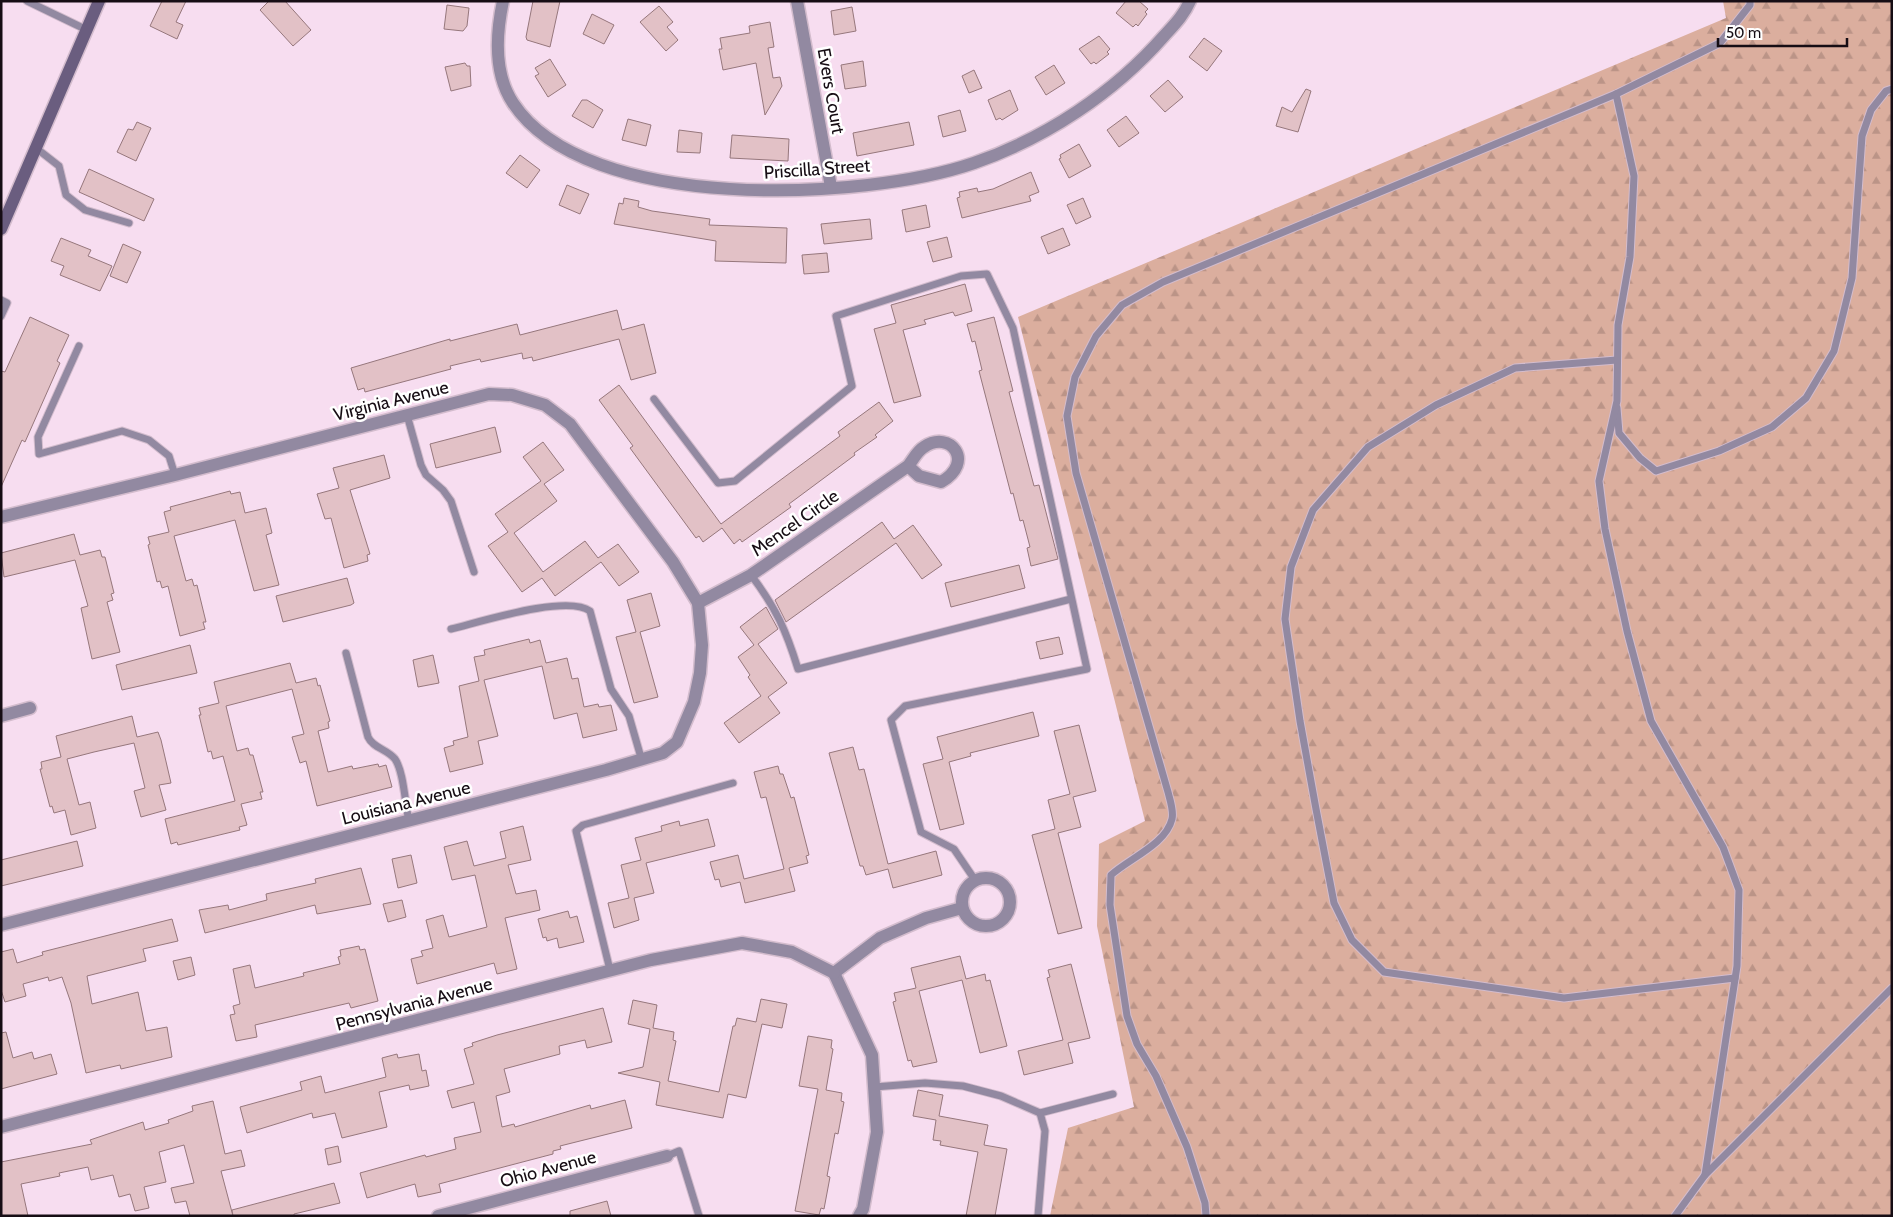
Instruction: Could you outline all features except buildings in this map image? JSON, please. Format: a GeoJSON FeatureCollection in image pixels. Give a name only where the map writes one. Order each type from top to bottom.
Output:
{"type":"FeatureCollection","features":[{"type":"Feature","properties":{"kind":"main road"},"geometry":{"type":"LineString","coordinates":[[1,229],[99,1]]}},
{"type":"Feature","properties":{"kind":"street","name":"Priscilla Street"},"geometry":{"type":"LineString","coordinates":[[503,1],[498,24],[497,50],[505,86],[512,102],[542,135],[566,150],[603,165],[660,180],[728,190],[776,191],[866,185],[921,176],[972,164],[1006,151],[1053,127],[1114,85],[1154,47],[1186,10],[1190,1]]}},
{"type":"Feature","properties":{"kind":"street","name":"Evers Court"},"geometry":{"type":"LineString","coordinates":[[797,1],[831,187]]}},
{"type":"Feature","properties":{"kind":"street","name":"Virginia Avenue"},"geometry":{"type":"LineString","coordinates":[[1,517],[175,475],[489,394],[512,395],[545,405],[570,424],[673,562],[698,603]]}},
{"type":"Feature","properties":{"kind":"street","name":"Mencel Circle"},"geometry":{"type":"LineString","coordinates":[[698,603],[751,575],[908,466]]}},
{"type":"Feature","properties":{"kind":"street","name":"Louisiana Avenue"},"geometry":{"type":"LineString","coordinates":[[1,925],[642,761],[663,753],[677,742],[694,702],[700,673],[702,645],[698,603]]}},
{"type":"Feature","properties":{"kind":"street"},"geometry":{"type":"LineString","coordinates":[[1,716],[30,708]]}},
{"type":"Feature","properties":{"kind":"street"},"geometry":{"type":"LineString","coordinates":[[989,877],[998,880],[1010,895],[1007,914],[992,926],[982,926],[973,923],[966,916],[962,908],[961,898],[964,889],[975,880],[989,877]]}},
{"type":"Feature","properties":{"kind":"street"},"geometry":{"type":"LineString","coordinates":[[859,1216],[863,1209],[877,1132],[872,1055],[834,974],[880,938],[926,918],[962,908]]}},
{"type":"Feature","properties":{"kind":"street","name":"Pennsylvania Avenue"},"geometry":{"type":"LineString","coordinates":[[1,1127],[652,960],[742,944],[792,952],[834,974]]}},
{"type":"Feature","properties":{"kind":"street","name":"Ohio Avenue"},"geometry":{"type":"LineString","coordinates":[[438,1216],[667,1156]]}},
{"type":"Feature","properties":{"kind":"lane"},"geometry":{"type":"LineString","coordinates":[[27,1],[87,30]]}},
{"type":"Feature","properties":{"kind":"lane"},"geometry":{"type":"LineString","coordinates":[[1206,1216],[1187,1147],[1160,1084],[1137,1044],[1127,1016],[1110,905],[1111,875],[1124,863],[1154,846],[1167,832],[1173,817],[1168,792],[1076,473],[1067,416],[1075,377],[1096,336],[1122,305],[1163,282],[1616,94],[1720,43],[1750,5],[1750,1]]}},
{"type":"Feature","properties":{"kind":"lane"},"geometry":{"type":"LineString","coordinates":[[1616,94],[1634,176],[1630,257],[1618,325],[1617,401],[1619,433],[1640,458],[1656,471],[1719,451],[1772,427],[1806,398],[1834,351],[1852,278],[1862,136],[1871,110],[1886,91],[1892,89]]}},
{"type":"Feature","properties":{"kind":"lane"},"geometry":{"type":"LineString","coordinates":[[36,148],[59,166],[66,195],[85,210],[129,223]]}},
{"type":"Feature","properties":{"kind":"lane"},"geometry":{"type":"LineString","coordinates":[[654,400],[718,484],[735,481],[852,386],[836,316],[961,276],[987,274],[1013,328],[1087,669],[905,706],[890,720],[921,832],[954,849],[975,880]]}},
{"type":"Feature","properties":{"kind":"lane"},"geometry":{"type":"LineString","coordinates":[[1,300],[7,303],[1,316]]}},
{"type":"Feature","properties":{"kind":"lane"},"geometry":{"type":"LineString","coordinates":[[78,346],[38,437],[39,454],[122,431],[149,440],[169,456],[175,475]]}},
{"type":"Feature","properties":{"kind":"lane"},"geometry":{"type":"LineString","coordinates":[[1617,360],[1515,368],[1436,405],[1368,447],[1313,510],[1292,567],[1285,619],[1314,799],[1334,903],[1352,940],[1384,972],[1564,998],[1736,978]]}},
{"type":"Feature","properties":{"kind":"lane"},"geometry":{"type":"LineString","coordinates":[[1617,401],[1599,481],[1605,529],[1627,631],[1651,721],[1723,847],[1739,890],[1736,978],[1705,1175]]}},
{"type":"Feature","properties":{"kind":"lane"},"geometry":{"type":"LineString","coordinates":[[407,415],[421,465],[426,475],[443,490],[451,501],[474,572]]}},
{"type":"Feature","properties":{"kind":"lane"},"geometry":{"type":"LineString","coordinates":[[751,575],[766,596],[785,629],[798,669],[1071,599]]}},
{"type":"Feature","properties":{"kind":"lane"},"geometry":{"type":"LineString","coordinates":[[451,629],[531,608],[577,605],[590,611],[611,689],[629,716],[642,761]]}},
{"type":"Feature","properties":{"kind":"lane"},"geometry":{"type":"LineString","coordinates":[[346,653],[368,737],[371,743],[394,759],[401,780],[409,821]]}},
{"type":"Feature","properties":{"kind":"lane"},"geometry":{"type":"LineString","coordinates":[[610,970],[576,831],[582,825],[733,783]]}},
{"type":"Feature","properties":{"kind":"lane"},"geometry":{"type":"LineString","coordinates":[[1674,1216],[1705,1175],[1892,988]]}},
{"type":"Feature","properties":{"kind":"lane"},"geometry":{"type":"LineString","coordinates":[[874,1087],[925,1082],[963,1086],[1002,1096],[1040,1113],[1113,1094]]}},
{"type":"Feature","properties":{"kind":"lane"},"geometry":{"type":"LineString","coordinates":[[1038,1216],[1045,1131],[1040,1113]]}},
{"type":"Feature","properties":{"kind":"lane"},"geometry":{"type":"LineString","coordinates":[[667,1156],[679,1151],[698,1216]]}},
{"type":"Feature","properties":{"kind":"green space"},"geometry":{"type":"Polygon","coordinates":[[[1723,1],[1892,1],[1892,1216],[1050,1216],[1068,1128],[1134,1107],[1097,926],[1099,844],[1145,821],[1018,317],[1726,18],[1723,1]]]}}]}
